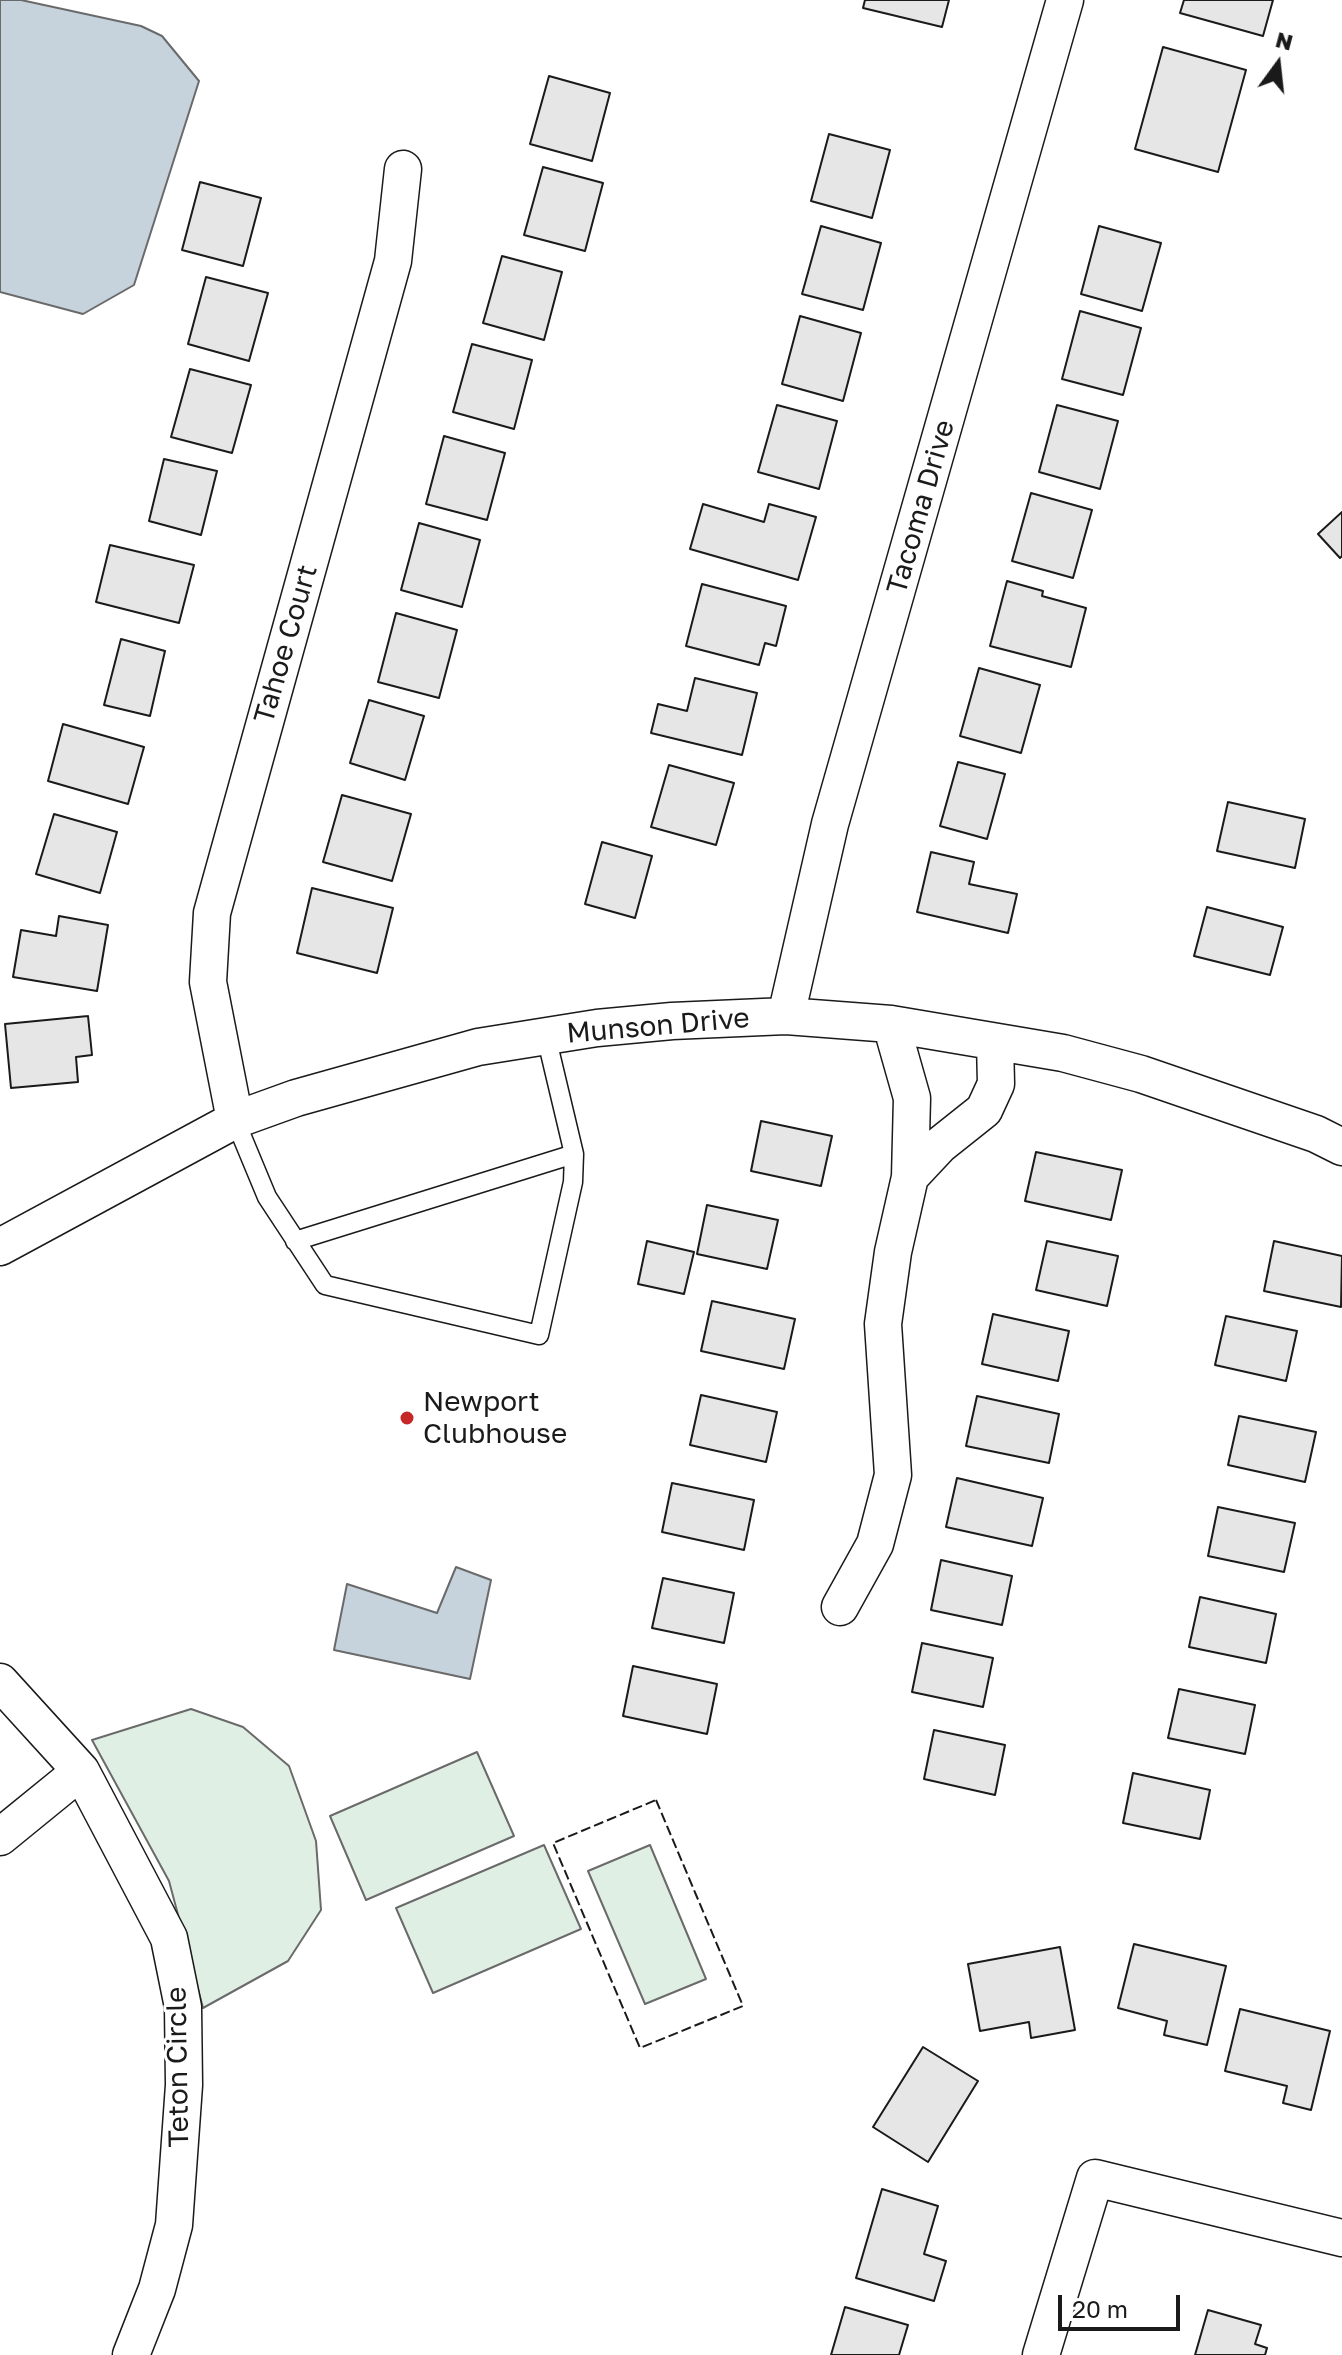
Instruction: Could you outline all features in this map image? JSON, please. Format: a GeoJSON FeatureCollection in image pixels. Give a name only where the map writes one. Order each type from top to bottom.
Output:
{"type":"FeatureCollection","features":[{"type":"Feature","properties":{"kind":"street","name":"Tacoma Drive"},"geometry":{"type":"LineString","coordinates":[[786,1016],[830,824],[1065,0]]}},
{"type":"Feature","properties":{"kind":"street","name":"Tahoe Court"},"geometry":{"type":"LineString","coordinates":[[235,1120],[208,982],[212,913],[393,261],[403,169]]}},
{"type":"Feature","properties":{"kind":"street","name":"Munson Drive"},"geometry":{"type":"LineString","coordinates":[[0,1247],[235,1120],[412,1063],[546,1036],[672,1021],[786,1016],[891,1024],[1063,1053],[1141,1074],[1316,1134],[1342,1147]]}},
{"type":"Feature","properties":{"kind":"street"},"geometry":{"type":"LineString","coordinates":[[840,1607],[875,1544],[893,1475],[883,1324],[893,1252],[910,1177],[912,1098],[891,1024]]}},
{"type":"Feature","properties":{"kind":"street"},"geometry":{"type":"LineString","coordinates":[[910,1177],[940,1145],[984,1110],[996,1084],[995,1042]]}},
{"type":"Feature","properties":{"kind":"street","name":"Teton Circle"},"geometry":{"type":"LineString","coordinates":[[0,1682],[81,1771],[169,1938],[183,2007],[184,2085],[174,2225],[157,2289],[131,2355]]}},
{"type":"Feature","properties":{"kind":"street"},"geometry":{"type":"LineString","coordinates":[[0,1837],[81,1771]]}},
{"type":"Feature","properties":{"kind":"street"},"geometry":{"type":"LineString","coordinates":[[1041,2355],[1095,2178],[1342,2238]]}},
{"type":"Feature","properties":{"kind":"lane"},"geometry":{"type":"LineString","coordinates":[[235,1120],[267,1197],[325,1285],[539,1335],[573,1182],[574,1154],[546,1036]]}},
{"type":"Feature","properties":{"kind":"lane"},"geometry":{"type":"LineString","coordinates":[[295,1241],[574,1154]]}},
{"type":"Feature","properties":{"kind":"green space"},"geometry":{"type":"Polygon","coordinates":[[[191,1709],[243,1727],[289,1766],[316,1841],[321,1910],[288,1961],[203,2008],[169,1881],[92,1740],[191,1709]]]}},
{"type":"Feature","properties":{"kind":"green space"},"geometry":{"type":"Polygon","coordinates":[[[477,1752],[514,1836],[366,1900],[330,1816],[477,1752]]]}},
{"type":"Feature","properties":{"kind":"green space"},"geometry":{"type":"Polygon","coordinates":[[[544,1845],[581,1929],[433,1993],[396,1908],[544,1845]]]}},
{"type":"Feature","properties":{"kind":"green space"},"geometry":{"type":"Polygon","coordinates":[[[650,1845],[706,1979],[645,2004],[588,1871],[650,1845]]]}},
{"type":"Feature","properties":{"kind":"shaded area"},"geometry":{"type":"Polygon","coordinates":[[[0,0],[21,0],[141,26],[162,36],[199,81],[134,285],[83,314],[0,292],[0,0]]]}},
{"type":"Feature","properties":{"kind":"shaded area"},"geometry":{"type":"Polygon","coordinates":[[[456,1567],[491,1580],[470,1679],[334,1650],[347,1584],[437,1613],[456,1567]]]}},
{"type":"Feature","properties":{"kind":"building"},"geometry":{"type":"Polygon","coordinates":[[[865,0],[949,0],[942,27],[863,8],[865,0]]]}},
{"type":"Feature","properties":{"kind":"building"},"geometry":{"type":"Polygon","coordinates":[[[1184,0],[1273,0],[1263,36],[1180,13],[1184,0]]]}},
{"type":"Feature","properties":{"kind":"building"},"geometry":{"type":"Polygon","coordinates":[[[1163,47],[1246,70],[1218,172],[1135,149],[1163,47]]]}},
{"type":"Feature","properties":{"kind":"building"},"geometry":{"type":"Polygon","coordinates":[[[549,76],[610,93],[592,161],[530,144],[549,76]]]}},
{"type":"Feature","properties":{"kind":"building"},"geometry":{"type":"Polygon","coordinates":[[[829,134],[890,150],[872,218],[811,201],[829,134]]]}},
{"type":"Feature","properties":{"kind":"building"},"geometry":{"type":"Polygon","coordinates":[[[543,167],[603,183],[585,251],[524,235],[543,167]]]}},
{"type":"Feature","properties":{"kind":"building"},"geometry":{"type":"Polygon","coordinates":[[[200,182],[261,198],[243,266],[182,250],[200,182]]]}},
{"type":"Feature","properties":{"kind":"building"},"geometry":{"type":"Polygon","coordinates":[[[821,226],[881,243],[863,310],[802,294],[821,226]]]}},
{"type":"Feature","properties":{"kind":"building"},"geometry":{"type":"Polygon","coordinates":[[[1099,226],[1161,243],[1142,311],[1081,294],[1099,226]]]}},
{"type":"Feature","properties":{"kind":"building"},"geometry":{"type":"Polygon","coordinates":[[[502,256],[562,272],[544,340],[483,323],[502,256]]]}},
{"type":"Feature","properties":{"kind":"building"},"geometry":{"type":"Polygon","coordinates":[[[206,277],[268,293],[249,361],[188,344],[206,277]]]}},
{"type":"Feature","properties":{"kind":"building"},"geometry":{"type":"Polygon","coordinates":[[[1080,311],[1141,328],[1123,395],[1062,379],[1080,311]]]}},
{"type":"Feature","properties":{"kind":"building"},"geometry":{"type":"Polygon","coordinates":[[[800,316],[861,333],[843,401],[782,384],[800,316]]]}},
{"type":"Feature","properties":{"kind":"building"},"geometry":{"type":"Polygon","coordinates":[[[472,344],[532,360],[514,429],[453,412],[472,344]]]}},
{"type":"Feature","properties":{"kind":"building"},"geometry":{"type":"Polygon","coordinates":[[[190,369],[251,385],[232,453],[171,437],[190,369]]]}},
{"type":"Feature","properties":{"kind":"building"},"geometry":{"type":"Polygon","coordinates":[[[777,405],[837,421],[819,489],[758,472],[777,405]]]}},
{"type":"Feature","properties":{"kind":"building"},"geometry":{"type":"Polygon","coordinates":[[[1057,405],[1118,421],[1100,489],[1039,472],[1057,405]]]}},
{"type":"Feature","properties":{"kind":"building"},"geometry":{"type":"Polygon","coordinates":[[[444,436],[505,453],[487,520],[426,504],[444,436]]]}},
{"type":"Feature","properties":{"kind":"building"},"geometry":{"type":"Polygon","coordinates":[[[164,459],[217,471],[201,535],[149,521],[164,459]]]}},
{"type":"Feature","properties":{"kind":"building"},"geometry":{"type":"Polygon","coordinates":[[[1031,493],[1092,510],[1073,578],[1012,561],[1031,493]]]}},
{"type":"Feature","properties":{"kind":"building"},"geometry":{"type":"Polygon","coordinates":[[[703,504],[764,522],[769,504],[816,517],[798,580],[690,549],[703,504]]]}},
{"type":"Feature","properties":{"kind":"building"},"geometry":{"type":"Polygon","coordinates":[[[1342,512],[1342,556],[1340,558],[1318,534],[1342,512]]]}},
{"type":"Feature","properties":{"kind":"building"},"geometry":{"type":"Polygon","coordinates":[[[419,523],[480,540],[462,607],[401,590],[419,523]]]}},
{"type":"Feature","properties":{"kind":"building"},"geometry":{"type":"Polygon","coordinates":[[[110,545],[194,565],[179,623],[96,602],[110,545]]]}},
{"type":"Feature","properties":{"kind":"building"},"geometry":{"type":"Polygon","coordinates":[[[1007,581],[1043,591],[1042,596],[1086,608],[1071,667],[990,646],[1007,581]]]}},
{"type":"Feature","properties":{"kind":"building"},"geometry":{"type":"Polygon","coordinates":[[[702,584],[786,606],[776,646],[765,643],[759,665],[686,646],[702,584]]]}},
{"type":"Feature","properties":{"kind":"building"},"geometry":{"type":"Polygon","coordinates":[[[396,613],[457,630],[439,698],[378,682],[396,613]]]}},
{"type":"Feature","properties":{"kind":"building"},"geometry":{"type":"Polygon","coordinates":[[[121,639],[165,651],[150,716],[104,705],[121,639]]]}},
{"type":"Feature","properties":{"kind":"building"},"geometry":{"type":"Polygon","coordinates":[[[979,668],[1040,685],[1021,753],[960,736],[979,668]]]}},
{"type":"Feature","properties":{"kind":"building"},"geometry":{"type":"Polygon","coordinates":[[[695,678],[757,693],[742,755],[651,733],[658,704],[687,711],[695,678]]]}},
{"type":"Feature","properties":{"kind":"building"},"geometry":{"type":"Polygon","coordinates":[[[369,700],[424,716],[405,780],[350,763],[369,700]]]}},
{"type":"Feature","properties":{"kind":"building"},"geometry":{"type":"Polygon","coordinates":[[[63,724],[144,747],[128,804],[48,781],[63,724]]]}},
{"type":"Feature","properties":{"kind":"building"},"geometry":{"type":"Polygon","coordinates":[[[958,762],[1005,774],[987,839],[940,826],[958,762]]]}},
{"type":"Feature","properties":{"kind":"building"},"geometry":{"type":"Polygon","coordinates":[[[669,765],[734,783],[716,845],[651,827],[669,765]]]}},
{"type":"Feature","properties":{"kind":"building"},"geometry":{"type":"Polygon","coordinates":[[[342,795],[411,814],[392,881],[323,862],[342,795]]]}},
{"type":"Feature","properties":{"kind":"building"},"geometry":{"type":"Polygon","coordinates":[[[1228,802],[1305,819],[1295,868],[1217,851],[1228,802]]]}},
{"type":"Feature","properties":{"kind":"building"},"geometry":{"type":"Polygon","coordinates":[[[54,814],[117,832],[100,893],[36,874],[54,814]]]}},
{"type":"Feature","properties":{"kind":"building"},"geometry":{"type":"Polygon","coordinates":[[[602,842],[652,856],[635,918],[585,904],[602,842]]]}},
{"type":"Feature","properties":{"kind":"building"},"geometry":{"type":"Polygon","coordinates":[[[931,852],[974,862],[969,884],[1017,894],[1008,933],[917,912],[931,852]]]}},
{"type":"Feature","properties":{"kind":"building"},"geometry":{"type":"Polygon","coordinates":[[[312,888],[393,908],[377,973],[297,953],[312,888]]]}},
{"type":"Feature","properties":{"kind":"building"},"geometry":{"type":"Polygon","coordinates":[[[1207,907],[1283,927],[1270,975],[1194,956],[1207,907]]]}},
{"type":"Feature","properties":{"kind":"building"},"geometry":{"type":"Polygon","coordinates":[[[59,916],[108,925],[97,991],[13,977],[21,930],[56,936],[59,916]]]}},
{"type":"Feature","properties":{"kind":"building"},"geometry":{"type":"Polygon","coordinates":[[[88,1016],[92,1055],[76,1057],[78,1082],[11,1088],[5,1024],[88,1016]]]}},
{"type":"Feature","properties":{"kind":"building"},"geometry":{"type":"Polygon","coordinates":[[[761,1121],[832,1136],[821,1186],[751,1171],[761,1121]]]}},
{"type":"Feature","properties":{"kind":"building"},"geometry":{"type":"Polygon","coordinates":[[[1036,1152],[1122,1170],[1111,1220],[1025,1201],[1036,1152]]]}},
{"type":"Feature","properties":{"kind":"building"},"geometry":{"type":"Polygon","coordinates":[[[707,1205],[778,1220],[767,1269],[697,1254],[707,1205]]]}},
{"type":"Feature","properties":{"kind":"building"},"geometry":{"type":"Polygon","coordinates":[[[647,1241],[694,1252],[684,1294],[638,1284],[647,1241]]]}},
{"type":"Feature","properties":{"kind":"building"},"geometry":{"type":"Polygon","coordinates":[[[1047,1241],[1118,1256],[1107,1306],[1036,1290],[1047,1241]]]}},
{"type":"Feature","properties":{"kind":"building"},"geometry":{"type":"Polygon","coordinates":[[[1274,1241],[1342,1256],[1341,1307],[1264,1291],[1274,1241]]]}},
{"type":"Feature","properties":{"kind":"building"},"geometry":{"type":"Polygon","coordinates":[[[712,1301],[795,1319],[784,1369],[701,1351],[712,1301]]]}},
{"type":"Feature","properties":{"kind":"building"},"geometry":{"type":"Polygon","coordinates":[[[993,1314],[1069,1331],[1058,1381],[982,1364],[993,1314]]]}},
{"type":"Feature","properties":{"kind":"building"},"geometry":{"type":"Polygon","coordinates":[[[1226,1316],[1297,1331],[1286,1381],[1215,1365],[1226,1316]]]}},
{"type":"Feature","properties":{"kind":"building"},"geometry":{"type":"Polygon","coordinates":[[[701,1395],[777,1412],[766,1462],[690,1445],[701,1395]]]}},
{"type":"Feature","properties":{"kind":"building"},"geometry":{"type":"Polygon","coordinates":[[[977,1396],[1059,1414],[1049,1463],[966,1446],[977,1396]]]}},
{"type":"Feature","properties":{"kind":"building"},"geometry":{"type":"Polygon","coordinates":[[[1239,1416],[1316,1432],[1305,1482],[1228,1465],[1239,1416]]]}},
{"type":"Feature","properties":{"kind":"building"},"geometry":{"type":"Polygon","coordinates":[[[957,1478],[1043,1498],[1032,1546],[946,1527],[957,1478]]]}},
{"type":"Feature","properties":{"kind":"building"},"geometry":{"type":"Polygon","coordinates":[[[672,1483],[754,1500],[744,1550],[662,1532],[672,1483]]]}},
{"type":"Feature","properties":{"kind":"building"},"geometry":{"type":"Polygon","coordinates":[[[1218,1507],[1295,1523],[1284,1572],[1208,1556],[1218,1507]]]}},
{"type":"Feature","properties":{"kind":"building"},"geometry":{"type":"Polygon","coordinates":[[[941,1560],[1012,1576],[1002,1625],[931,1610],[941,1560]]]}},
{"type":"Feature","properties":{"kind":"building"},"geometry":{"type":"Polygon","coordinates":[[[663,1578],[734,1593],[724,1643],[652,1628],[663,1578]]]}},
{"type":"Feature","properties":{"kind":"building"},"geometry":{"type":"Polygon","coordinates":[[[1200,1597],[1276,1614],[1266,1663],[1189,1647],[1200,1597]]]}},
{"type":"Feature","properties":{"kind":"building"},"geometry":{"type":"Polygon","coordinates":[[[922,1643],[993,1658],[983,1707],[912,1692],[922,1643]]]}},
{"type":"Feature","properties":{"kind":"building"},"geometry":{"type":"Polygon","coordinates":[[[633,1666],[717,1684],[707,1734],[623,1716],[633,1666]]]}},
{"type":"Feature","properties":{"kind":"building"},"geometry":{"type":"Polygon","coordinates":[[[1179,1689],[1255,1705],[1245,1754],[1168,1738],[1179,1689]]]}},
{"type":"Feature","properties":{"kind":"building"},"geometry":{"type":"Polygon","coordinates":[[[934,1730],[1005,1745],[995,1795],[924,1779],[934,1730]]]}},
{"type":"Feature","properties":{"kind":"building"},"geometry":{"type":"Polygon","coordinates":[[[1133,1773],[1210,1790],[1200,1839],[1123,1823],[1133,1773]]]}},
{"type":"Feature","properties":{"kind":"building"},"geometry":{"type":"Polygon","coordinates":[[[1134,1944],[1226,1966],[1207,2045],[1164,2035],[1167,2021],[1118,2008],[1134,1944]]]}},
{"type":"Feature","properties":{"kind":"building"},"geometry":{"type":"Polygon","coordinates":[[[1060,1947],[1075,2030],[1031,2038],[1029,2022],[980,2031],[968,1964],[1060,1947]]]}},
{"type":"Feature","properties":{"kind":"building"},"geometry":{"type":"Polygon","coordinates":[[[1240,2009],[1330,2031],[1311,2110],[1283,2103],[1287,2086],[1225,2071],[1240,2009]]]}},
{"type":"Feature","properties":{"kind":"building"},"geometry":{"type":"Polygon","coordinates":[[[923,2047],[978,2081],[928,2162],[873,2127],[923,2047]]]}},
{"type":"Feature","properties":{"kind":"building"},"geometry":{"type":"Polygon","coordinates":[[[882,2189],[938,2206],[924,2254],[946,2261],[934,2301],[856,2278],[882,2189]]]}},
{"type":"Feature","properties":{"kind":"building"},"geometry":{"type":"Polygon","coordinates":[[[845,2307],[908,2325],[899,2355],[831,2355],[845,2307]]]}},
{"type":"Feature","properties":{"kind":"building"},"geometry":{"type":"Polygon","coordinates":[[[1208,2310],[1261,2325],[1255,2344],[1267,2348],[1265,2355],[1195,2355],[1208,2310]]]}},
{"type":"Feature","properties":{"kind":"fence"},"geometry":{"type":"LineString","coordinates":[[656,1800],[743,2006],[640,2048],[553,1843],[656,1800]]}},
{"type":"Feature","properties":{"kind":"place","name":"Newport Clubhouse"},"geometry":{"type":"Point","coordinates":[407,1418]}}]}
